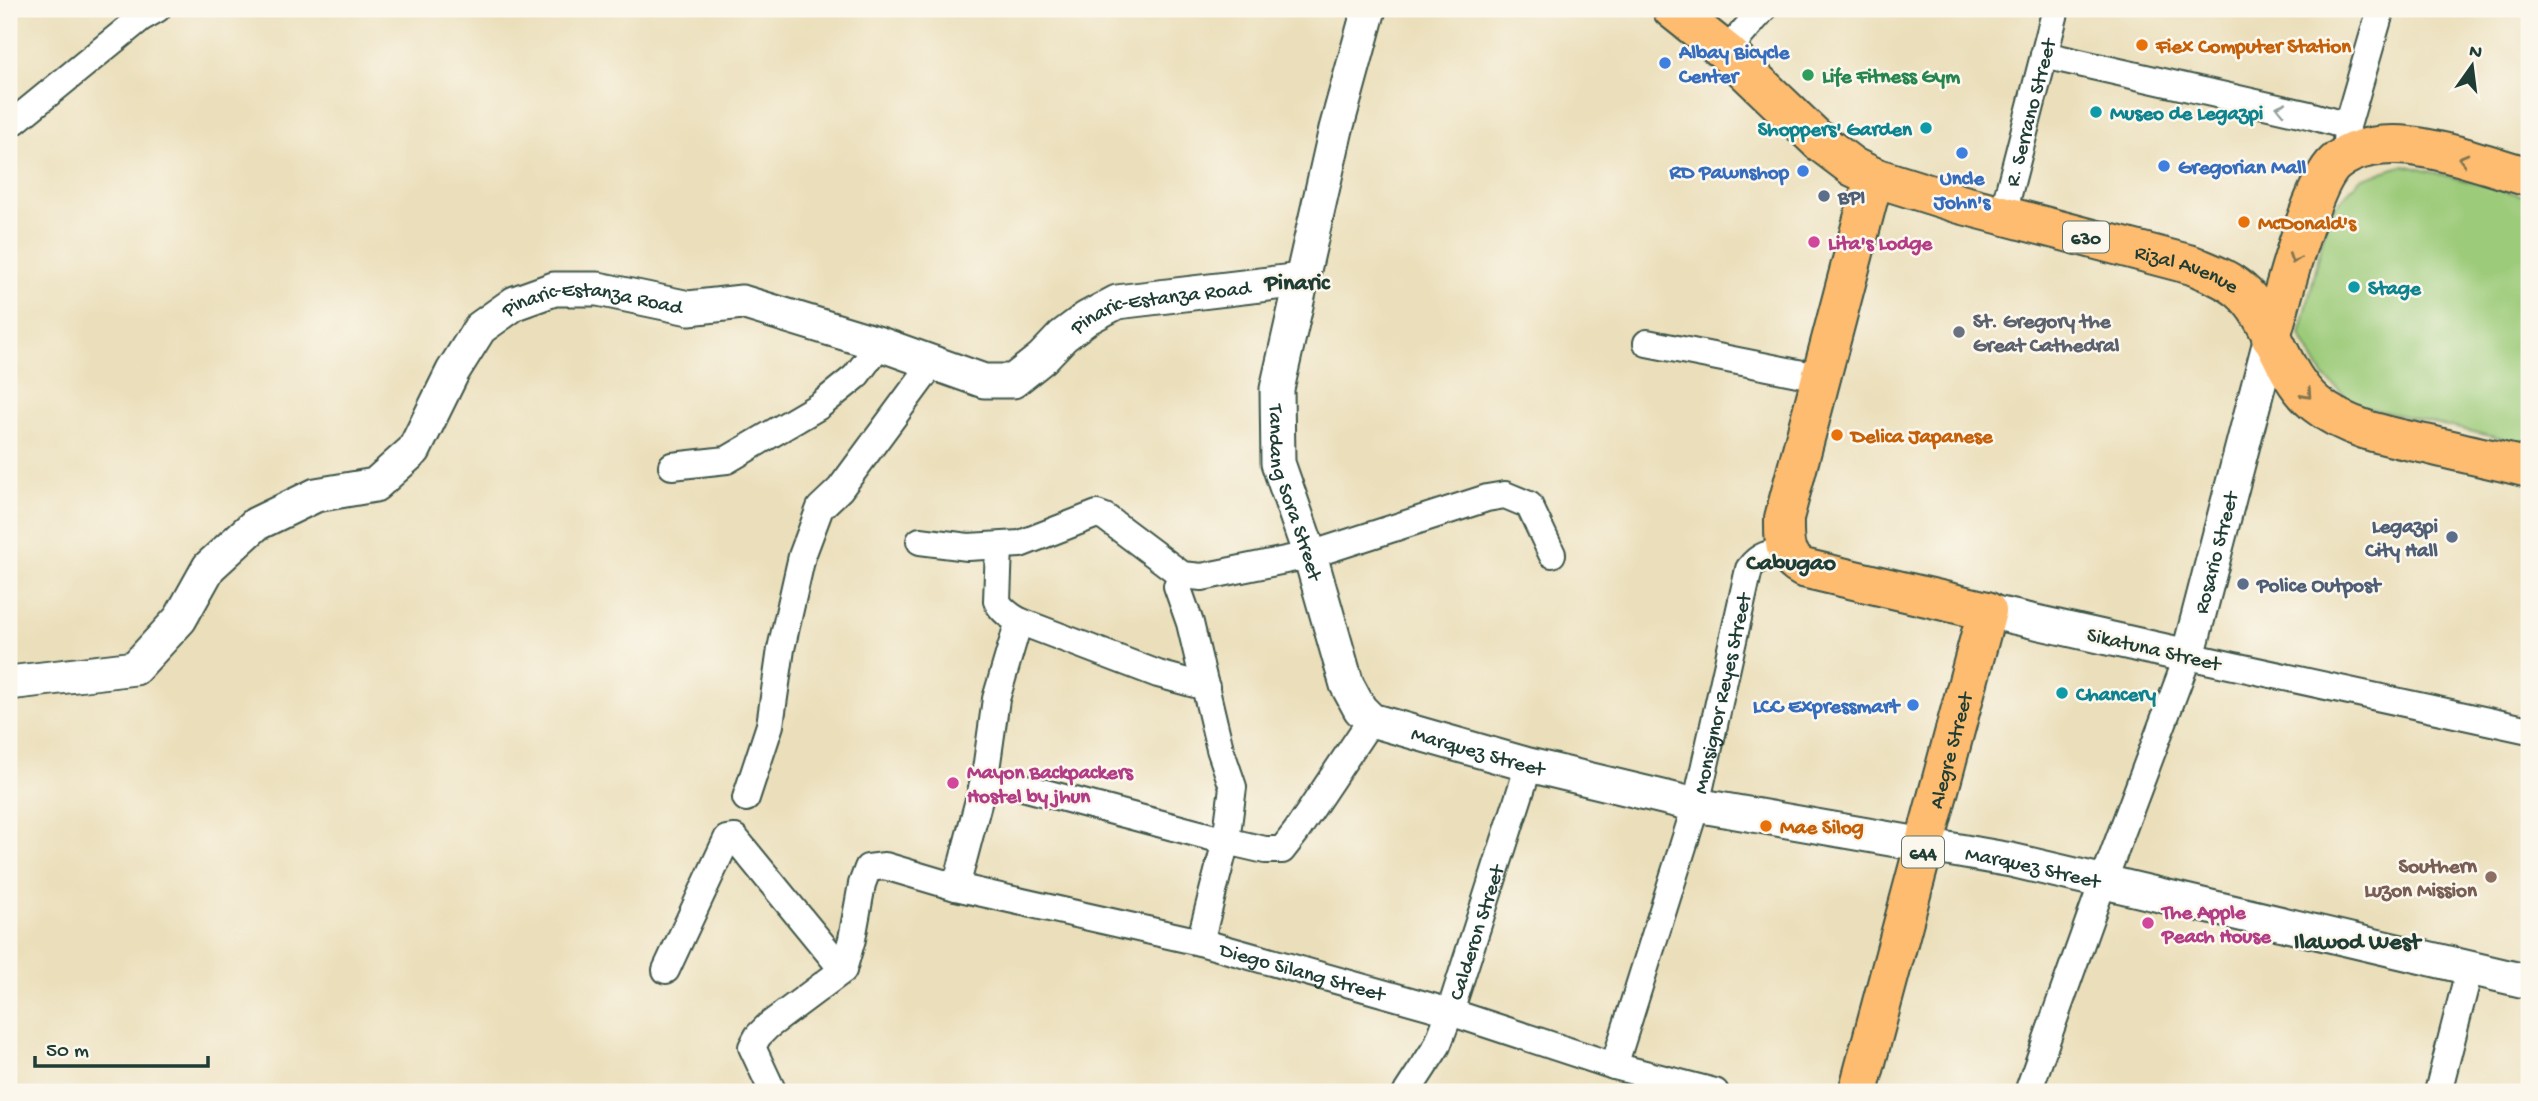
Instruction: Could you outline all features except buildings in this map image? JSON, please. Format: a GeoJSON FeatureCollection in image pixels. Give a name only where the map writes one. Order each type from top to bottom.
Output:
{"type":"FeatureCollection","features":[{"type":"Feature","properties":{"kind":"main road","name":"Rizal Avenue"},"geometry":{"type":"LineString","coordinates":[[1672,9],[1726,52],[1820,142],[1853,167],[1874,177],[1950,201],[2192,265],[2218,276],[2239,289],[2261,315],[2301,388],[2316,404],[2338,418],[2386,435],[2529,468]]}},
{"type":"Feature","properties":{"kind":"main road"},"geometry":{"type":"LineString","coordinates":[[2346,141],[2412,146],[2529,177]]}},
{"type":"Feature","properties":{"kind":"main road","name":"Rosario Street"},"geometry":{"type":"LineString","coordinates":[[2271,337],[2290,268],[2322,179],[2346,141]]}},
{"type":"Feature","properties":{"kind":"main road"},"geometry":{"type":"LineString","coordinates":[[1786,552],[1784,519],[1874,177]]}},
{"type":"Feature","properties":{"kind":"main road","name":"Sikatuna Street"},"geometry":{"type":"LineString","coordinates":[[1786,552],[1795,564],[1803,568],[1987,611]]}},
{"type":"Feature","properties":{"kind":"main road","name":"Alegre Street"},"geometry":{"type":"LineString","coordinates":[[1858,1092],[1987,611]]}},
{"type":"Feature","properties":{"kind":"street"},"geometry":{"type":"LineString","coordinates":[[15,121],[141,18],[157,9]]}},
{"type":"Feature","properties":{"kind":"street","name":"Tandang Sora Street"},"geometry":{"type":"LineString","coordinates":[[1369,9],[1336,128],[1277,389],[1278,463],[1310,555],[1347,685],[1360,709],[1371,720]]}},
{"type":"Feature","properties":{"kind":"street"},"geometry":{"type":"LineString","coordinates":[[1726,52],[1762,9]]}},
{"type":"Feature","properties":{"kind":"street","name":"R. Serrano Street"},"geometry":{"type":"LineString","coordinates":[[2003,214],[2056,9]]}},
{"type":"Feature","properties":{"kind":"street","name":"Rosario Street"},"geometry":{"type":"LineString","coordinates":[[2346,141],[2381,9]]}},
{"type":"Feature","properties":{"kind":"street"},"geometry":{"type":"LineString","coordinates":[[2044,55],[2309,115],[2346,141]]}},
{"type":"Feature","properties":{"kind":"street","name":"Pinaric-Estanza Road"},"geometry":{"type":"LineString","coordinates":[[9,683],[135,668],[180,619],[209,567],[256,524],[316,495],[375,485],[414,450],[453,372],[480,328],[514,303],[554,289],[598,289],[689,308],[742,302],[880,344],[985,381],[1013,381],[1087,318],[1118,302],[1301,280]]}},
{"type":"Feature","properties":{"kind":"street","name":"Rosario Street"},"geometry":{"type":"LineString","coordinates":[[2028,1092],[2188,656],[2271,337]]}},
{"type":"Feature","properties":{"kind":"street"},"geometry":{"type":"LineString","coordinates":[[1647,343],[1823,378]]}},
{"type":"Feature","properties":{"kind":"street"},"geometry":{"type":"LineString","coordinates":[[672,466],[727,460],[819,406],[855,377],[880,344]]}},
{"type":"Feature","properties":{"kind":"street"},"geometry":{"type":"LineString","coordinates":[[746,798],[770,725],[784,636],[802,556],[820,508],[840,489],[933,363]]}},
{"type":"Feature","properties":{"kind":"street"},"geometry":{"type":"LineString","coordinates":[[920,541],[968,547],[1020,544],[1097,514],[1105,517],[1181,575],[1202,577],[1310,555],[1487,498],[1504,495],[1529,505],[1552,554]]}},
{"type":"Feature","properties":{"kind":"street"},"geometry":{"type":"LineString","coordinates":[[999,546],[997,601],[1000,608],[1019,621],[1158,674],[1206,687]]}},
{"type":"Feature","properties":{"kind":"street","name":"Monsignor Reyes Street"},"geometry":{"type":"LineString","coordinates":[[1614,1066],[1696,805],[1749,569],[1755,560],[1764,555],[1786,552]]}},
{"type":"Feature","properties":{"kind":"street"},"geometry":{"type":"LineString","coordinates":[[1181,575],[1177,586],[1190,623],[1220,749],[1233,787],[1226,841],[1199,942]]}},
{"type":"Feature","properties":{"kind":"street","name":"Sikatuna Street"},"geometry":{"type":"LineString","coordinates":[[1987,611],[2529,730]]}},
{"type":"Feature","properties":{"kind":"street"},"geometry":{"type":"LineString","coordinates":[[956,887],[985,777],[996,699],[1019,621]]}},
{"type":"Feature","properties":{"kind":"street"},"geometry":{"type":"LineString","coordinates":[[985,777],[1226,841],[1265,850],[1282,850],[1371,720]]}},
{"type":"Feature","properties":{"kind":"street","name":"Marquez Street"},"geometry":{"type":"LineString","coordinates":[[1371,720],[1529,765],[1696,805],[2011,860],[2529,982]]}},
{"type":"Feature","properties":{"kind":"street","name":"Calderon Street"},"geometry":{"type":"LineString","coordinates":[[1407,1092],[1437,1046],[1450,1012],[1529,765]]}},
{"type":"Feature","properties":{"kind":"street"},"geometry":{"type":"LineString","coordinates":[[666,971],[727,839],[734,838],[843,970],[758,1036],[752,1047],[773,1092]]}},
{"type":"Feature","properties":{"kind":"street","name":"Diego Silang Street"},"geometry":{"type":"LineString","coordinates":[[843,970],[868,868],[885,866],[956,887],[1199,942],[1450,1012],[1614,1066],[1715,1092]]}},
{"type":"Feature","properties":{"kind":"street"},"geometry":{"type":"LineString","coordinates":[[2438,1092],[2470,967]]}},
{"type":"Feature","properties":{"kind":"green space"},"geometry":{"type":"Polygon","coordinates":[[[2404,165],[2529,197],[2529,445],[2356,405],[2323,376],[2300,335],[2329,213],[2360,179],[2404,165]]]}},
{"type":"Feature","properties":{"kind":"place","name":"Fiex Computer Station"},"geometry":{"type":"Point","coordinates":[2142,45]}},
{"type":"Feature","properties":{"kind":"place","name":"Albay Bicycle Center"},"geometry":{"type":"Point","coordinates":[1665,63]}},
{"type":"Feature","properties":{"kind":"place","name":"Life Fitness Gym"},"geometry":{"type":"Point","coordinates":[1808,75]}},
{"type":"Feature","properties":{"kind":"place","name":"Museo de Legazpi"},"geometry":{"type":"Point","coordinates":[2096,112]}},
{"type":"Feature","properties":{"kind":"place","name":"Shoppers' Garden"},"geometry":{"type":"Point","coordinates":[1926,128]}},
{"type":"Feature","properties":{"kind":"place","name":"Uncle John's"},"geometry":{"type":"Point","coordinates":[1962,153]}},
{"type":"Feature","properties":{"kind":"place","name":"Gregorian Mall"},"geometry":{"type":"Point","coordinates":[2164,166]}},
{"type":"Feature","properties":{"kind":"place","name":"RD Pawnshop"},"geometry":{"type":"Point","coordinates":[1803,171]}},
{"type":"Feature","properties":{"kind":"place","name":"BPI"},"geometry":{"type":"Point","coordinates":[1824,196]}},
{"type":"Feature","properties":{"kind":"place","name":"McDonald's"},"geometry":{"type":"Point","coordinates":[2244,222]}},
{"type":"Feature","properties":{"kind":"place","name":"Lita's Lodge"},"geometry":{"type":"Point","coordinates":[1814,242]}},
{"type":"Feature","properties":{"kind":"place","name":"Stage"},"geometry":{"type":"Point","coordinates":[2354,287]}},
{"type":"Feature","properties":{"kind":"place","name":"St. Gregory the Great Cathedral"},"geometry":{"type":"Point","coordinates":[1959,332]}},
{"type":"Feature","properties":{"kind":"place","name":"Delica Japanese"},"geometry":{"type":"Point","coordinates":[1837,435]}},
{"type":"Feature","properties":{"kind":"place","name":"Legazpi City Hall"},"geometry":{"type":"Point","coordinates":[2452,537]}},
{"type":"Feature","properties":{"kind":"place","name":"Police Outpost"},"geometry":{"type":"Point","coordinates":[2243,584]}},
{"type":"Feature","properties":{"kind":"place","name":"Chancery"},"geometry":{"type":"Point","coordinates":[2062,693]}},
{"type":"Feature","properties":{"kind":"place","name":"LCC Expressmart"},"geometry":{"type":"Point","coordinates":[1913,705]}},
{"type":"Feature","properties":{"kind":"place","name":"Mayon Backpackers Hostel by jhun"},"geometry":{"type":"Point","coordinates":[953,783]}},
{"type":"Feature","properties":{"kind":"place","name":"Mae Silog"},"geometry":{"type":"Point","coordinates":[1766,826]}},
{"type":"Feature","properties":{"kind":"place","name":"Southern Luzon Mission"},"geometry":{"type":"Point","coordinates":[2491,877]}},
{"type":"Feature","properties":{"kind":"place","name":"The Apple Peach House"},"geometry":{"type":"Point","coordinates":[2148,923]}},
{"type":"Feature","properties":{"kind":"district","name":"Pinaric"},"geometry":{"type":"Point","coordinates":[1297,281]}},
{"type":"Feature","properties":{"kind":"district","name":"Cabugao"},"geometry":{"type":"Point","coordinates":[1791,561]}},
{"type":"Feature","properties":{"kind":"district","name":"Ilawod West"},"geometry":{"type":"Point","coordinates":[2357,940]}}]}
